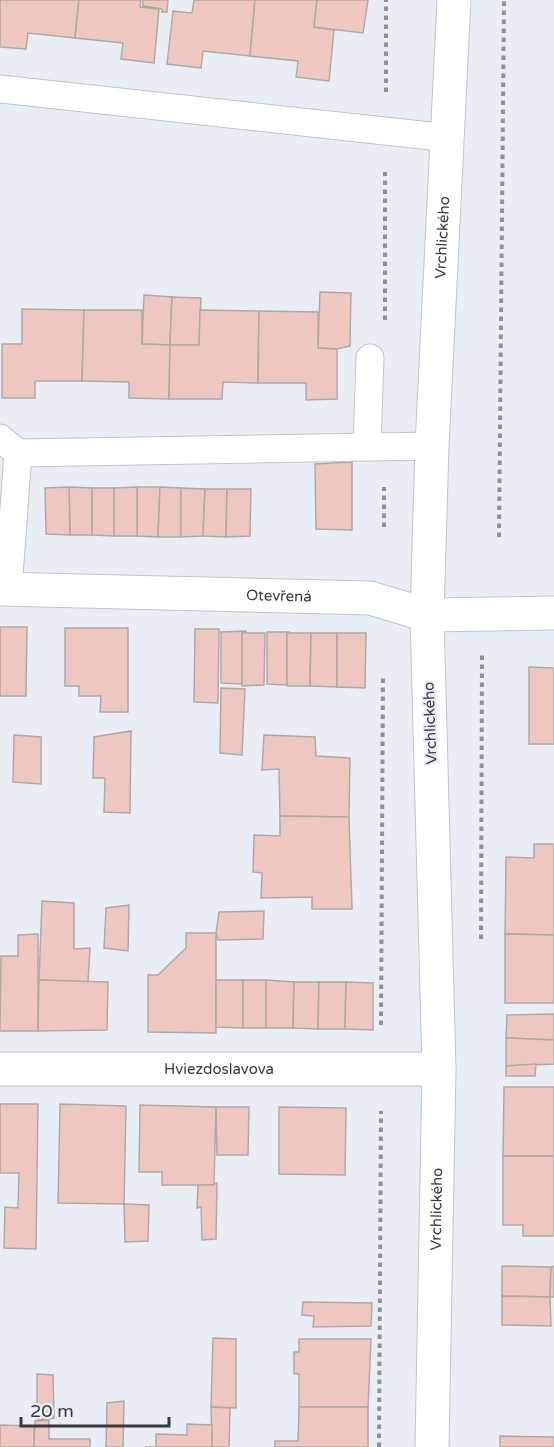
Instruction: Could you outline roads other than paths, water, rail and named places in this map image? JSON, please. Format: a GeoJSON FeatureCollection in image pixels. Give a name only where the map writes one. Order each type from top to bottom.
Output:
{"type":"FeatureCollection","features":[{"type":"Feature","properties":{"kind":"street","name":"Vrchlického"},"geometry":{"type":"LineString","coordinates":[[432,1447],[439,1069],[427,615],[432,446],[449,138],[454,0]]}},
{"type":"Feature","properties":{"kind":"street","name":"Otevřená"},"geometry":{"type":"LineString","coordinates":[[4,589],[370,598],[427,615],[554,613]]}},
{"type":"Feature","properties":{"kind":"street","name":"Hviezdoslavova"},"geometry":{"type":"LineString","coordinates":[[0,1069],[439,1069]]}},
{"type":"Feature","properties":{"kind":"lane"},"geometry":{"type":"LineString","coordinates":[[0,89],[449,138]]}},
{"type":"Feature","properties":{"kind":"lane"},"geometry":{"type":"LineString","coordinates":[[370,358],[375,446]]}},
{"type":"Feature","properties":{"kind":"lane"},"geometry":{"type":"LineString","coordinates":[[4,589],[9,445],[432,446]]}}]}
